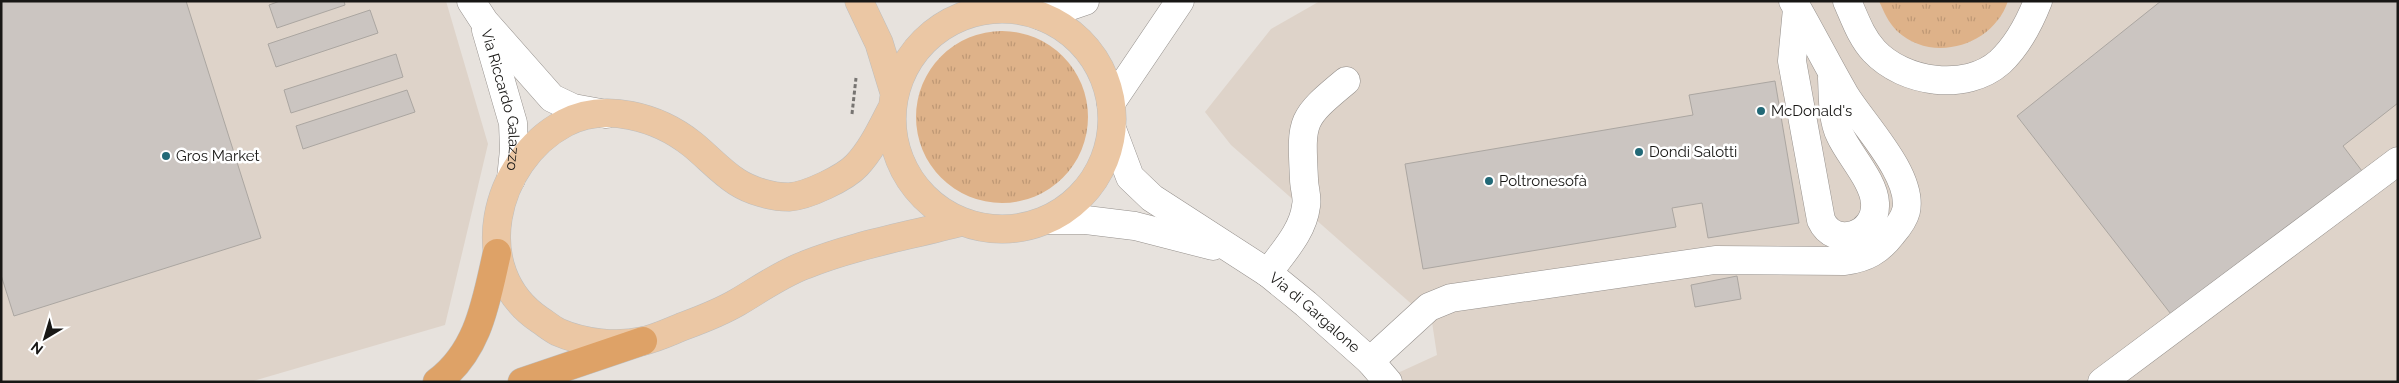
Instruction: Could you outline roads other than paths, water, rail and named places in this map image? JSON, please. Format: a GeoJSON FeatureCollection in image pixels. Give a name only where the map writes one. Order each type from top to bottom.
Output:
{"type":"FeatureCollection","features":[{"type":"Feature","properties":{"kind":"highway"},"geometry":{"type":"LineString","coordinates":[[437,382],[460,362],[472,340],[484,312],[497,253]]}},
{"type":"Feature","properties":{"kind":"highway"},"geometry":{"type":"LineString","coordinates":[[522,382],[642,341]]}},
{"type":"Feature","properties":{"kind":"main road"},"geometry":{"type":"LineString","coordinates":[[859,1],[879,42],[892,101],[894,147],[910,181],[935,207],[961,222],[990,229],[1019,228],[1048,220],[1065,210],[1080,198],[1093,183],[1109,148],[1112,116],[1100,69],[1088,50],[1073,34],[1054,21],[1041,16],[974,1]]}},
{"type":"Feature","properties":{"kind":"main road"},"geometry":{"type":"LineString","coordinates":[[961,222],[803,265],[713,316],[642,341],[612,344],[557,332],[531,314],[512,296],[502,274],[497,253],[497,221],[511,179],[534,145],[550,132],[568,122],[606,114],[646,118],[690,142],[738,183],[764,194],[790,197],[829,183],[855,168],[869,150],[892,101],[908,59],[921,43],[936,30],[971,12],[1011,8]]}},
{"type":"Feature","properties":{"kind":"street"},"geometry":{"type":"LineString","coordinates":[[1041,16],[1085,1]]}},
{"type":"Feature","properties":{"kind":"street"},"geometry":{"type":"LineString","coordinates":[[1112,116],[1180,1]]}},
{"type":"Feature","properties":{"kind":"street"},"geometry":{"type":"LineString","coordinates":[[1847,1],[1863,36],[1874,52],[1895,68],[1910,75],[1940,80],[1972,76],[1998,63],[2017,42],[2038,1]]}},
{"type":"Feature","properties":{"kind":"street"},"geometry":{"type":"LineString","coordinates":[[1370,361],[1429,307],[1451,298],[1715,260],[1845,262],[1862,259],[1874,253],[1899,225],[1906,210],[1904,187],[1894,167],[1846,96],[1795,5]]}},
{"type":"Feature","properties":{"kind":"street"},"geometry":{"type":"LineString","coordinates":[[1795,5],[1792,61],[1821,220],[1824,225],[1835,233],[1854,235],[1864,230],[1872,221],[1875,203],[1870,187],[1839,134],[1831,69]]}},
{"type":"Feature","properties":{"kind":"street","name":"Via Riccardo Galazzo"},"geometry":{"type":"LineString","coordinates":[[478,11],[552,98],[573,108],[606,114]]}},
{"type":"Feature","properties":{"kind":"street","name":"Via Riccardo Galazzo"},"geometry":{"type":"LineString","coordinates":[[478,11],[513,123],[514,150],[511,179]]}},
{"type":"Feature","properties":{"kind":"street"},"geometry":{"type":"LineString","coordinates":[[1268,272],[1296,233],[1307,205],[1302,136],[1304,124],[1318,105],[1346,81]]}},
{"type":"Feature","properties":{"kind":"street","name":"Via di Gargalone"},"geometry":{"type":"LineString","coordinates":[[1112,116],[1130,177],[1152,198],[1268,272],[1370,361],[1388,382]]}},
{"type":"Feature","properties":{"kind":"street"},"geometry":{"type":"LineString","coordinates":[[2102,382],[2398,161]]}},
{"type":"Feature","properties":{"kind":"street","name":"Via di Gargalone"},"geometry":{"type":"LineString","coordinates":[[1048,220],[1086,220],[1135,226],[1236,252]]}},
{"type":"Feature","properties":{"kind":"place","name":"McDonald's"},"geometry":{"type":"Point","coordinates":[1761,111]}},
{"type":"Feature","properties":{"kind":"place","name":"Dondi Salotti"},"geometry":{"type":"Point","coordinates":[1639,152]}},
{"type":"Feature","properties":{"kind":"place","name":"Gros Market"},"geometry":{"type":"Point","coordinates":[166,156]}},
{"type":"Feature","properties":{"kind":"place","name":"Poltronesofà"},"geometry":{"type":"Point","coordinates":[1489,181]}}]}
